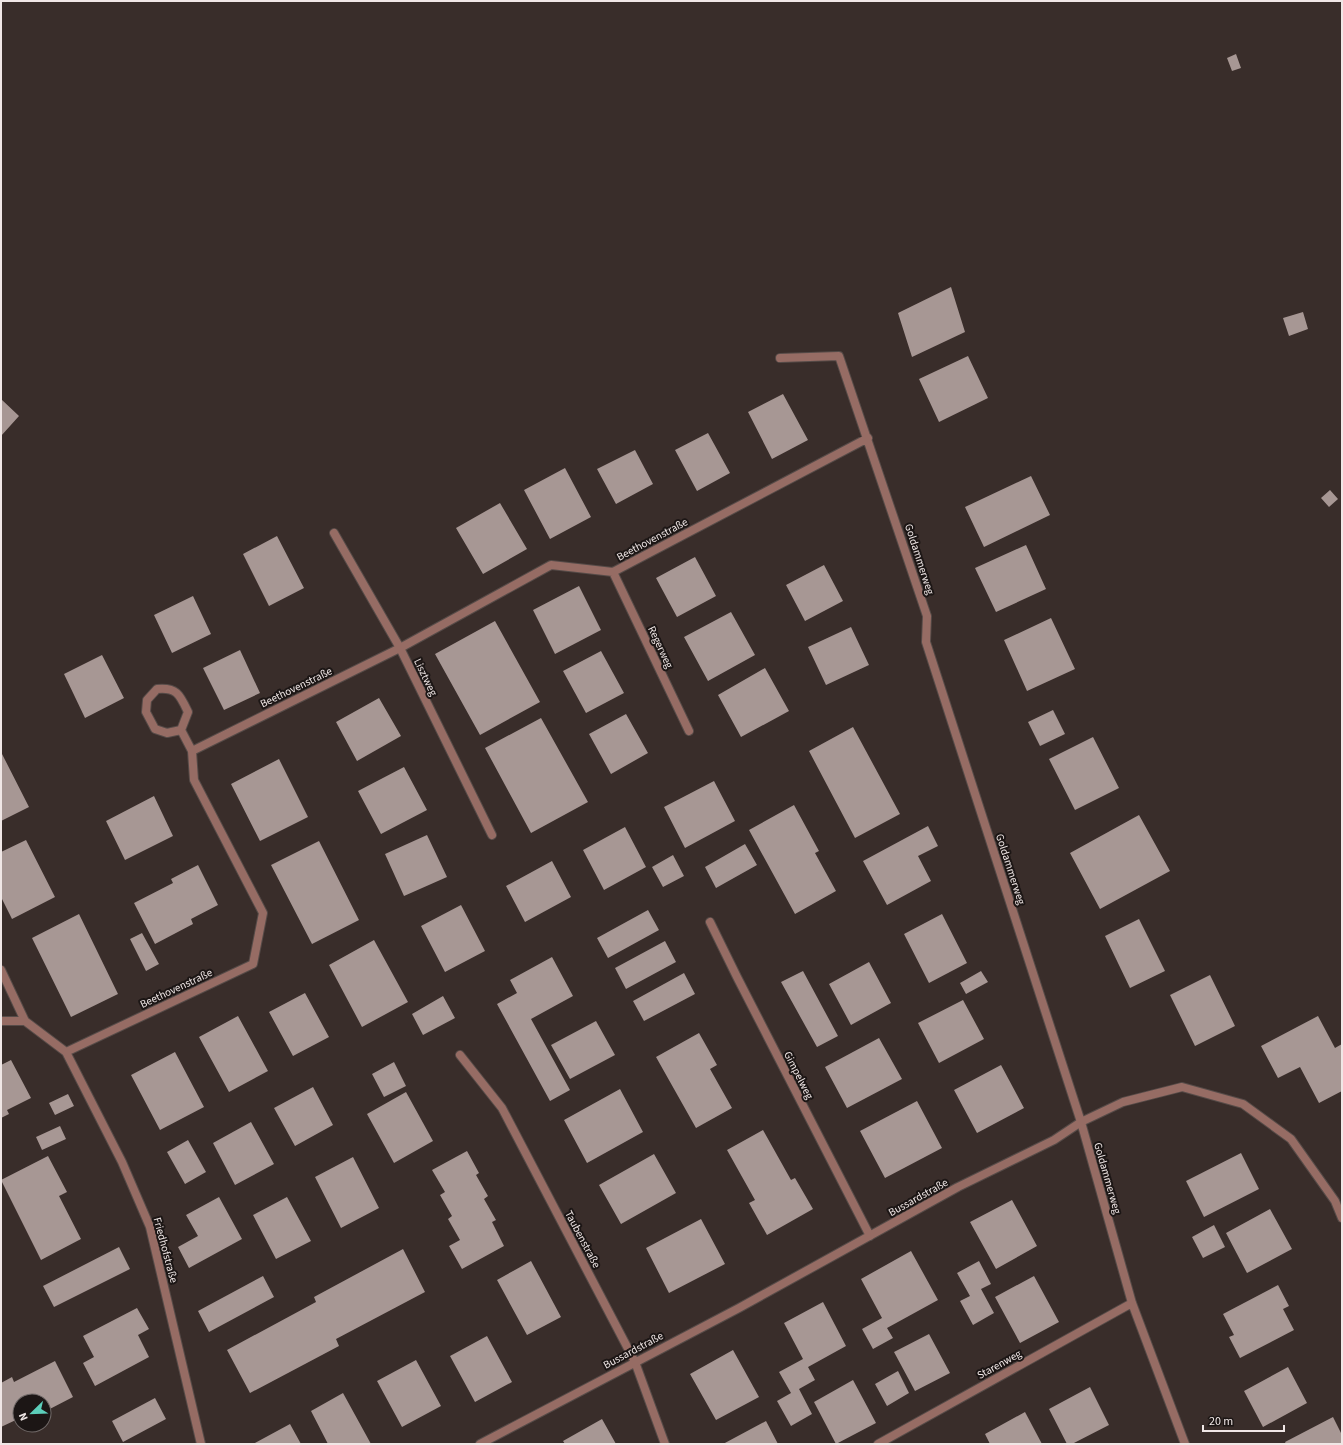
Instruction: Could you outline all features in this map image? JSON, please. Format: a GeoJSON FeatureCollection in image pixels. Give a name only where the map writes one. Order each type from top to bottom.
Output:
{"type":"FeatureCollection","features":[{"type":"Feature","properties":{"kind":"street","name":"Goldammerweg"},"geometry":{"type":"LineString","coordinates":[[780,358],[839,356],[927,616],[926,642],[1081,1122],[1132,1303],[1185,1444]]}},
{"type":"Feature","properties":{"kind":"street","name":"Beethovenstraße"},"geometry":{"type":"LineString","coordinates":[[66,1052],[253,964],[263,913],[194,780],[192,751],[400,648],[552,565],[613,572],[868,438]]}},
{"type":"Feature","properties":{"kind":"street","name":"Lisztweg"},"geometry":{"type":"LineString","coordinates":[[334,533],[400,648],[492,835]]}},
{"type":"Feature","properties":{"kind":"street","name":"Regerweg"},"geometry":{"type":"LineString","coordinates":[[613,572],[689,732]]}},
{"type":"Feature","properties":{"kind":"street"},"geometry":{"type":"LineString","coordinates":[[181,730],[167,733],[155,729],[146,712],[147,700],[157,689],[169,688],[180,695],[188,712],[181,730],[192,751]]}},
{"type":"Feature","properties":{"kind":"street","name":"Gimpelweg"},"geometry":{"type":"LineString","coordinates":[[710,922],[736,977],[870,1236]]}},
{"type":"Feature","properties":{"kind":"street"},"geometry":{"type":"LineString","coordinates":[[1,970],[25,1021],[66,1052]]}},
{"type":"Feature","properties":{"kind":"street"},"geometry":{"type":"LineString","coordinates":[[1,1021],[25,1021]]}},
{"type":"Feature","properties":{"kind":"street","name":"Friedhofstraße"},"geometry":{"type":"LineString","coordinates":[[66,1052],[122,1162],[150,1227],[201,1444]]}},
{"type":"Feature","properties":{"kind":"street","name":"Taubenstraße"},"geometry":{"type":"LineString","coordinates":[[460,1055],[502,1108],[635,1362],[665,1444]]}},
{"type":"Feature","properties":{"kind":"street","name":"Bussardstraße"},"geometry":{"type":"LineString","coordinates":[[480,1444],[870,1236],[958,1187],[1054,1140],[1081,1122],[1123,1102],[1182,1088],[1244,1104],[1291,1139],[1335,1201],[1342,1218]]}},
{"type":"Feature","properties":{"kind":"street","name":"Starenweg"},"geometry":{"type":"LineString","coordinates":[[878,1444],[1132,1303]]}},
{"type":"Feature","properties":{"kind":"building"},"geometry":{"type":"Polygon","coordinates":[[[1236,54],[1241,68],[1232,71],[1227,58],[1236,54]]]}},
{"type":"Feature","properties":{"kind":"building"},"geometry":{"type":"Polygon","coordinates":[[[951,287],[965,332],[912,357],[898,313],[951,287]]]}},
{"type":"Feature","properties":{"kind":"building"},"geometry":{"type":"Polygon","coordinates":[[[1303,312],[1308,329],[1289,336],[1283,318],[1303,312]]]}},
{"type":"Feature","properties":{"kind":"building"},"geometry":{"type":"Polygon","coordinates":[[[968,356],[988,398],[939,422],[919,379],[968,356]]]}},
{"type":"Feature","properties":{"kind":"building"},"geometry":{"type":"Polygon","coordinates":[[[783,394],[808,440],[772,459],[748,412],[783,394]]]}},
{"type":"Feature","properties":{"kind":"building"},"geometry":{"type":"Polygon","coordinates":[[[1,399],[19,416],[1,436],[1,399]]]}},
{"type":"Feature","properties":{"kind":"building"},"geometry":{"type":"Polygon","coordinates":[[[708,433],[730,473],[697,491],[675,450],[708,433]]]}},
{"type":"Feature","properties":{"kind":"building"},"geometry":{"type":"Polygon","coordinates":[[[635,450],[653,484],[616,504],[597,469],[635,450]]]}},
{"type":"Feature","properties":{"kind":"building"},"geometry":{"type":"Polygon","coordinates":[[[565,468],[591,517],[550,539],[524,490],[565,468]]]}},
{"type":"Feature","properties":{"kind":"building"},"geometry":{"type":"Polygon","coordinates":[[[1031,476],[1050,515],[984,547],[965,507],[1031,476]]]}},
{"type":"Feature","properties":{"kind":"building"},"geometry":{"type":"Polygon","coordinates":[[[1330,490],[1338,499],[1329,507],[1321,498],[1330,490]]]}},
{"type":"Feature","properties":{"kind":"building"},"geometry":{"type":"Polygon","coordinates":[[[500,503],[527,549],[483,574],[456,528],[500,503]]]}},
{"type":"Feature","properties":{"kind":"building"},"geometry":{"type":"Polygon","coordinates":[[[277,536],[304,588],[269,606],[243,554],[277,536]]]}},
{"type":"Feature","properties":{"kind":"building"},"geometry":{"type":"Polygon","coordinates":[[[1026,545],[1046,589],[996,612],[975,568],[1026,545]]]}},
{"type":"Feature","properties":{"kind":"building"},"geometry":{"type":"Polygon","coordinates":[[[695,557],[716,596],[677,617],[656,578],[695,557]]]}},
{"type":"Feature","properties":{"kind":"building"},"geometry":{"type":"Polygon","coordinates":[[[824,565],[843,601],[805,621],[786,585],[824,565]]]}},
{"type":"Feature","properties":{"kind":"building"},"geometry":{"type":"Polygon","coordinates":[[[579,586],[601,630],[555,654],[533,610],[579,586]]]}},
{"type":"Feature","properties":{"kind":"building"},"geometry":{"type":"Polygon","coordinates":[[[193,596],[211,634],[172,653],[154,615],[193,596]]]}},
{"type":"Feature","properties":{"kind":"building"},"geometry":{"type":"Polygon","coordinates":[[[731,612],[755,655],[708,681],[684,637],[731,612]]]}},
{"type":"Feature","properties":{"kind":"building"},"geometry":{"type":"Polygon","coordinates":[[[1051,618],[1075,669],[1027,691],[1004,640],[1051,618]]]}},
{"type":"Feature","properties":{"kind":"building"},"geometry":{"type":"Polygon","coordinates":[[[495,621],[540,702],[480,735],[435,654],[495,621]]]}},
{"type":"Feature","properties":{"kind":"building"},"geometry":{"type":"Polygon","coordinates":[[[851,627],[869,665],[826,685],[808,647],[851,627]]]}},
{"type":"Feature","properties":{"kind":"building"},"geometry":{"type":"Polygon","coordinates":[[[240,650],[260,693],[224,710],[203,668],[240,650]]]}},
{"type":"Feature","properties":{"kind":"building"},"geometry":{"type":"Polygon","coordinates":[[[601,651],[624,693],[586,713],[563,671],[601,651]]]}},
{"type":"Feature","properties":{"kind":"building"},"geometry":{"type":"Polygon","coordinates":[[[102,655],[124,698],[85,718],[64,674],[102,655]]]}},
{"type":"Feature","properties":{"kind":"building"},"geometry":{"type":"Polygon","coordinates":[[[765,668],[789,711],[741,737],[718,695],[765,668]]]}},
{"type":"Feature","properties":{"kind":"building"},"geometry":{"type":"Polygon","coordinates":[[[379,698],[401,736],[357,761],[336,722],[379,698]]]}},
{"type":"Feature","properties":{"kind":"building"},"geometry":{"type":"Polygon","coordinates":[[[1053,710],[1065,734],[1040,746],[1028,722],[1053,710]]]}},
{"type":"Feature","properties":{"kind":"building"},"geometry":{"type":"Polygon","coordinates":[[[626,714],[648,753],[611,774],[589,734],[626,714]]]}},
{"type":"Feature","properties":{"kind":"building"},"geometry":{"type":"Polygon","coordinates":[[[541,718],[588,802],[531,833],[485,748],[541,718]]]}},
{"type":"Feature","properties":{"kind":"building"},"geometry":{"type":"Polygon","coordinates":[[[853,727],[900,814],[855,838],[809,751],[853,727]]]}},
{"type":"Feature","properties":{"kind":"building"},"geometry":{"type":"Polygon","coordinates":[[[1093,737],[1119,788],[1075,810],[1049,759],[1093,737]]]}},
{"type":"Feature","properties":{"kind":"building"},"geometry":{"type":"Polygon","coordinates":[[[1,752],[29,807],[1,821],[1,752]]]}},
{"type":"Feature","properties":{"kind":"building"},"geometry":{"type":"Polygon","coordinates":[[[279,759],[308,817],[260,841],[231,784],[279,759]]]}},
{"type":"Feature","properties":{"kind":"building"},"geometry":{"type":"Polygon","coordinates":[[[404,767],[427,810],[381,834],[358,791],[404,767]]]}},
{"type":"Feature","properties":{"kind":"building"},"geometry":{"type":"Polygon","coordinates":[[[714,781],[735,821],[685,848],[664,807],[714,781]]]}},
{"type":"Feature","properties":{"kind":"building"},"geometry":{"type":"Polygon","coordinates":[[[154,796],[173,836],[125,860],[106,821],[154,796]]]}},
{"type":"Feature","properties":{"kind":"building"},"geometry":{"type":"Polygon","coordinates":[[[794,805],[819,851],[815,853],[836,891],[795,914],[749,830],[794,805]]]}},
{"type":"Feature","properties":{"kind":"building"},"geometry":{"type":"Polygon","coordinates":[[[1139,815],[1170,871],[1100,909],[1070,853],[1139,815]]]}},
{"type":"Feature","properties":{"kind":"building"},"geometry":{"type":"Polygon","coordinates":[[[928,826],[938,846],[918,856],[931,881],[887,905],[863,861],[928,826]]]}},
{"type":"Feature","properties":{"kind":"building"},"geometry":{"type":"Polygon","coordinates":[[[625,827],[646,867],[604,890],[583,850],[625,827]]]}},
{"type":"Feature","properties":{"kind":"building"},"geometry":{"type":"Polygon","coordinates":[[[427,835],[447,877],[404,896],[385,854],[427,835]]]}},
{"type":"Feature","properties":{"kind":"building"},"geometry":{"type":"Polygon","coordinates":[[[26,840],[55,897],[12,919],[1,897],[1,852],[26,840]]]}},
{"type":"Feature","properties":{"kind":"building"},"geometry":{"type":"Polygon","coordinates":[[[319,841],[359,920],[312,944],[271,865],[319,841]]]}},
{"type":"Feature","properties":{"kind":"building"},"geometry":{"type":"Polygon","coordinates":[[[745,844],[757,865],[716,888],[705,867],[745,844]]]}},
{"type":"Feature","properties":{"kind":"building"},"geometry":{"type":"Polygon","coordinates":[[[673,855],[684,876],[663,887],[652,867],[673,855]]]}},
{"type":"Feature","properties":{"kind":"building"},"geometry":{"type":"Polygon","coordinates":[[[552,861],[571,897],[525,922],[506,886],[552,861]]]}},
{"type":"Feature","properties":{"kind":"building"},"geometry":{"type":"Polygon","coordinates":[[[198,865],[218,905],[191,919],[193,924],[155,944],[134,903],[173,883],[171,879],[198,865]]]}},
{"type":"Feature","properties":{"kind":"building"},"geometry":{"type":"Polygon","coordinates":[[[461,905],[485,951],[445,972],[421,926],[461,905]]]}},
{"type":"Feature","properties":{"kind":"building"},"geometry":{"type":"Polygon","coordinates":[[[648,910],[659,930],[608,958],[597,938],[648,910]]]}},
{"type":"Feature","properties":{"kind":"building"},"geometry":{"type":"Polygon","coordinates":[[[79,914],[118,994],[71,1017],[32,938],[79,914]]]}},
{"type":"Feature","properties":{"kind":"building"},"geometry":{"type":"Polygon","coordinates":[[[942,914],[967,963],[929,983],[904,934],[942,914]]]}},
{"type":"Feature","properties":{"kind":"building"},"geometry":{"type":"Polygon","coordinates":[[[1139,919],[1165,971],[1130,988],[1105,936],[1139,919]]]}},
{"type":"Feature","properties":{"kind":"building"},"geometry":{"type":"Polygon","coordinates":[[[142,933],[159,964],[146,971],[130,939],[142,933]]]}},
{"type":"Feature","properties":{"kind":"building"},"geometry":{"type":"Polygon","coordinates":[[[374,940],[408,1002],[362,1027],[329,965],[374,940]]]}},
{"type":"Feature","properties":{"kind":"building"},"geometry":{"type":"Polygon","coordinates":[[[665,941],[676,962],[626,989],[615,968],[665,941]]]}},
{"type":"Feature","properties":{"kind":"building"},"geometry":{"type":"Polygon","coordinates":[[[552,957],[573,996],[531,1019],[570,1090],[550,1101],[497,1004],[517,993],[510,980],[552,957]]]}},
{"type":"Feature","properties":{"kind":"building"},"geometry":{"type":"Polygon","coordinates":[[[869,962],[891,1003],[851,1025],[829,984],[869,962]]]}},
{"type":"Feature","properties":{"kind":"building"},"geometry":{"type":"Polygon","coordinates":[[[803,971],[838,1036],[817,1047],[781,982],[803,971]]]}},
{"type":"Feature","properties":{"kind":"building"},"geometry":{"type":"Polygon","coordinates":[[[981,971],[988,982],[966,994],[960,983],[981,971]]]}},
{"type":"Feature","properties":{"kind":"building"},"geometry":{"type":"Polygon","coordinates":[[[684,973],[695,994],[644,1021],[633,1001],[684,973]]]}},
{"type":"Feature","properties":{"kind":"building"},"geometry":{"type":"Polygon","coordinates":[[[1210,975],[1235,1026],[1195,1046],[1170,995],[1210,975]]]}},
{"type":"Feature","properties":{"kind":"building"},"geometry":{"type":"Polygon","coordinates":[[[305,993],[329,1037],[293,1056],[269,1012],[305,993]]]}},
{"type":"Feature","properties":{"kind":"building"},"geometry":{"type":"Polygon","coordinates":[[[443,996],[455,1018],[423,1035],[412,1014],[443,996]]]}},
{"type":"Feature","properties":{"kind":"building"},"geometry":{"type":"Polygon","coordinates":[[[963,1000],[984,1039],[939,1063],[918,1023],[963,1000]]]}},
{"type":"Feature","properties":{"kind":"building"},"geometry":{"type":"Polygon","coordinates":[[[238,1016],[268,1071],[229,1092],[199,1037],[238,1016]]]}},
{"type":"Feature","properties":{"kind":"building"},"geometry":{"type":"Polygon","coordinates":[[[1318,1016],[1335,1048],[1342,1044],[1342,1091],[1319,1103],[1300,1067],[1278,1078],[1261,1046],[1318,1016]]]}},
{"type":"Feature","properties":{"kind":"building"},"geometry":{"type":"Polygon","coordinates":[[[596,1021],[615,1055],[570,1079],[551,1045],[596,1021]]]}},
{"type":"Feature","properties":{"kind":"building"},"geometry":{"type":"Polygon","coordinates":[[[699,1033],[717,1065],[710,1069],[732,1108],[696,1128],[656,1057],[699,1033]]]}},
{"type":"Feature","properties":{"kind":"building"},"geometry":{"type":"Polygon","coordinates":[[[879,1038],[902,1079],[847,1108],[825,1067],[879,1038]]]}},
{"type":"Feature","properties":{"kind":"building"},"geometry":{"type":"Polygon","coordinates":[[[175,1052],[204,1107],[160,1130],[131,1075],[175,1052]]]}},
{"type":"Feature","properties":{"kind":"building"},"geometry":{"type":"Polygon","coordinates":[[[11,1060],[31,1098],[7,1110],[9,1114],[1,1118],[1,1065],[11,1060]]]}},
{"type":"Feature","properties":{"kind":"building"},"geometry":{"type":"Polygon","coordinates":[[[394,1062],[406,1086],[384,1097],[372,1074],[394,1062]]]}},
{"type":"Feature","properties":{"kind":"building"},"geometry":{"type":"Polygon","coordinates":[[[1001,1065],[1024,1108],[977,1133],[954,1090],[1001,1065]]]}},
{"type":"Feature","properties":{"kind":"building"},"geometry":{"type":"Polygon","coordinates":[[[313,1087],[333,1125],[295,1146],[274,1108],[313,1087]]]}},
{"type":"Feature","properties":{"kind":"building"},"geometry":{"type":"Polygon","coordinates":[[[620,1089],[643,1132],[587,1163],[564,1120],[620,1089]]]}},
{"type":"Feature","properties":{"kind":"building"},"geometry":{"type":"Polygon","coordinates":[[[406,1092],[433,1141],[394,1163],[367,1114],[406,1092]]]}},
{"type":"Feature","properties":{"kind":"building"},"geometry":{"type":"Polygon","coordinates":[[[68,1094],[74,1106],[55,1115],[49,1103],[68,1094]]]}},
{"type":"Feature","properties":{"kind":"building"},"geometry":{"type":"Polygon","coordinates":[[[917,1101],[942,1148],[885,1178],[860,1131],[917,1101]]]}},
{"type":"Feature","properties":{"kind":"building"},"geometry":{"type":"Polygon","coordinates":[[[251,1122],[274,1164],[235,1185],[213,1143],[251,1122]]]}},
{"type":"Feature","properties":{"kind":"building"},"geometry":{"type":"Polygon","coordinates":[[[60,1126],[66,1139],[42,1150],[36,1137],[60,1126]]]}},
{"type":"Feature","properties":{"kind":"building"},"geometry":{"type":"Polygon","coordinates":[[[763,1130],[791,1180],[795,1178],[813,1209],[767,1235],[749,1203],[755,1200],[727,1150],[763,1130]]]}},
{"type":"Feature","properties":{"kind":"building"},"geometry":{"type":"Polygon","coordinates":[[[188,1140],[206,1172],[185,1184],[167,1152],[188,1140]]]}},
{"type":"Feature","properties":{"kind":"building"},"geometry":{"type":"Polygon","coordinates":[[[467,1151],[479,1173],[476,1175],[488,1196],[484,1199],[496,1220],[492,1222],[504,1246],[462,1269],[449,1246],[460,1240],[448,1219],[452,1216],[440,1195],[445,1192],[432,1170],[467,1151]]]}},
{"type":"Feature","properties":{"kind":"building"},"geometry":{"type":"Polygon","coordinates":[[[1241,1153],[1259,1189],[1204,1217],[1186,1181],[1241,1153]]]}},
{"type":"Feature","properties":{"kind":"building"},"geometry":{"type":"Polygon","coordinates":[[[654,1154],[676,1193],[621,1224],[599,1185],[654,1154]]]}},
{"type":"Feature","properties":{"kind":"building"},"geometry":{"type":"Polygon","coordinates":[[[48,1156],[67,1192],[59,1196],[81,1239],[41,1260],[1,1180],[48,1156]]]}},
{"type":"Feature","properties":{"kind":"building"},"geometry":{"type":"Polygon","coordinates":[[[353,1157],[379,1208],[341,1228],[315,1177],[353,1157]]]}},
{"type":"Feature","properties":{"kind":"building"},"geometry":{"type":"Polygon","coordinates":[[[219,1197],[242,1239],[189,1268],[178,1247],[198,1236],[186,1215],[219,1197]]]}},
{"type":"Feature","properties":{"kind":"building"},"geometry":{"type":"Polygon","coordinates":[[[287,1197],[311,1241],[276,1259],[253,1215],[287,1197]]]}},
{"type":"Feature","properties":{"kind":"building"},"geometry":{"type":"Polygon","coordinates":[[[1012,1200],[1037,1246],[996,1269],[970,1222],[1012,1200]]]}},
{"type":"Feature","properties":{"kind":"building"},"geometry":{"type":"Polygon","coordinates":[[[1270,1209],[1292,1249],[1247,1273],[1226,1233],[1270,1209]]]}},
{"type":"Feature","properties":{"kind":"building"},"geometry":{"type":"Polygon","coordinates":[[[701,1219],[725,1264],[669,1293],[646,1248],[701,1219]]]}},
{"type":"Feature","properties":{"kind":"building"},"geometry":{"type":"Polygon","coordinates":[[[1214,1225],[1225,1247],[1203,1258],[1192,1237],[1214,1225]]]}},
{"type":"Feature","properties":{"kind":"building"},"geometry":{"type":"Polygon","coordinates":[[[119,1247],[130,1269],[54,1307],[43,1286],[119,1247]]]}},
{"type":"Feature","properties":{"kind":"building"},"geometry":{"type":"Polygon","coordinates":[[[403,1249],[425,1292],[336,1339],[339,1346],[250,1393],[227,1350],[316,1302],[314,1297],[403,1249]]]}},
{"type":"Feature","properties":{"kind":"building"},"geometry":{"type":"Polygon","coordinates":[[[911,1251],[938,1300],[887,1328],[893,1338],[873,1349],[862,1329],[882,1318],[861,1279],[911,1251]]]}},
{"type":"Feature","properties":{"kind":"building"},"geometry":{"type":"Polygon","coordinates":[[[531,1261],[561,1317],[527,1335],[497,1280],[531,1261]]]}},
{"type":"Feature","properties":{"kind":"building"},"geometry":{"type":"Polygon","coordinates":[[[979,1261],[991,1284],[981,1289],[994,1313],[973,1325],[960,1301],[970,1296],[957,1273],[979,1261]]]}},
{"type":"Feature","properties":{"kind":"building"},"geometry":{"type":"Polygon","coordinates":[[[263,1276],[274,1297],[209,1332],[198,1311],[263,1276]]]}},
{"type":"Feature","properties":{"kind":"building"},"geometry":{"type":"Polygon","coordinates":[[[1034,1276],[1059,1322],[1020,1343],[995,1297],[1034,1276]]]}},
{"type":"Feature","properties":{"kind":"building"},"geometry":{"type":"Polygon","coordinates":[[[1278,1285],[1289,1306],[1283,1309],[1294,1330],[1240,1358],[1229,1337],[1234,1335],[1223,1314],[1278,1285]]]}},
{"type":"Feature","properties":{"kind":"building"},"geometry":{"type":"Polygon","coordinates":[[[823,1302],[846,1346],[808,1367],[815,1380],[799,1389],[812,1414],[791,1426],[777,1401],[791,1393],[779,1372],[803,1359],[784,1323],[823,1302]]]}},
{"type":"Feature","properties":{"kind":"building"},"geometry":{"type":"Polygon","coordinates":[[[137,1308],[149,1329],[138,1335],[149,1357],[95,1386],[83,1363],[94,1357],[83,1336],[137,1308]]]}},
{"type":"Feature","properties":{"kind":"building"},"geometry":{"type":"Polygon","coordinates":[[[929,1334],[950,1373],[915,1391],[894,1352],[929,1334]]]}},
{"type":"Feature","properties":{"kind":"building"},"geometry":{"type":"Polygon","coordinates":[[[487,1336],[512,1382],[475,1402],[450,1356],[487,1336]]]}},
{"type":"Feature","properties":{"kind":"building"},"geometry":{"type":"Polygon","coordinates":[[[733,1350],[759,1397],[716,1420],[690,1374],[733,1350]]]}},
{"type":"Feature","properties":{"kind":"building"},"geometry":{"type":"Polygon","coordinates":[[[416,1360],[441,1406],[402,1427],[377,1381],[416,1360]]]}},
{"type":"Feature","properties":{"kind":"building"},"geometry":{"type":"Polygon","coordinates":[[[55,1361],[73,1397],[52,1408],[52,1393],[12,1393],[12,1422],[1,1427],[1,1383],[12,1377],[14,1382],[55,1361]]]}},
{"type":"Feature","properties":{"kind":"building"},"geometry":{"type":"Polygon","coordinates":[[[1288,1367],[1307,1403],[1263,1427],[1244,1391],[1288,1367]]]}},
{"type":"Feature","properties":{"kind":"building"},"geometry":{"type":"Polygon","coordinates":[[[898,1371],[909,1393],[887,1406],[875,1384],[898,1371]]]}},
{"type":"Feature","properties":{"kind":"building"},"geometry":{"type":"Polygon","coordinates":[[[853,1380],[876,1423],[836,1444],[814,1402],[853,1380]]]}},
{"type":"Feature","properties":{"kind":"building"},"geometry":{"type":"Polygon","coordinates":[[[1090,1387],[1109,1425],[1072,1444],[1067,1444],[1049,1409],[1090,1387]]]}},
{"type":"Feature","properties":{"kind":"building"},"geometry":{"type":"Polygon","coordinates":[[[343,1393],[371,1444],[328,1444],[311,1411],[343,1393]]]}},
{"type":"Feature","properties":{"kind":"building"},"geometry":{"type":"Polygon","coordinates":[[[155,1398],[166,1419],[123,1442],[112,1421],[155,1398]]]}},
{"type":"Feature","properties":{"kind":"building"},"geometry":{"type":"Polygon","coordinates":[[[1025,1412],[1042,1444],[990,1444],[985,1434],[1025,1412]]]}},
{"type":"Feature","properties":{"kind":"building"},"geometry":{"type":"Polygon","coordinates":[[[1333,1417],[1342,1435],[1342,1444],[1286,1444],[1285,1442],[1333,1417]]]}},
{"type":"Feature","properties":{"kind":"building"},"geometry":{"type":"Polygon","coordinates":[[[602,1419],[616,1444],[565,1444],[563,1441],[602,1419]]]}},
{"type":"Feature","properties":{"kind":"building"},"geometry":{"type":"Polygon","coordinates":[[[766,1421],[778,1444],[723,1444],[766,1421]]]}},
{"type":"Feature","properties":{"kind":"building"},"geometry":{"type":"Polygon","coordinates":[[[290,1424],[301,1444],[253,1444],[290,1424]]]}}]}
